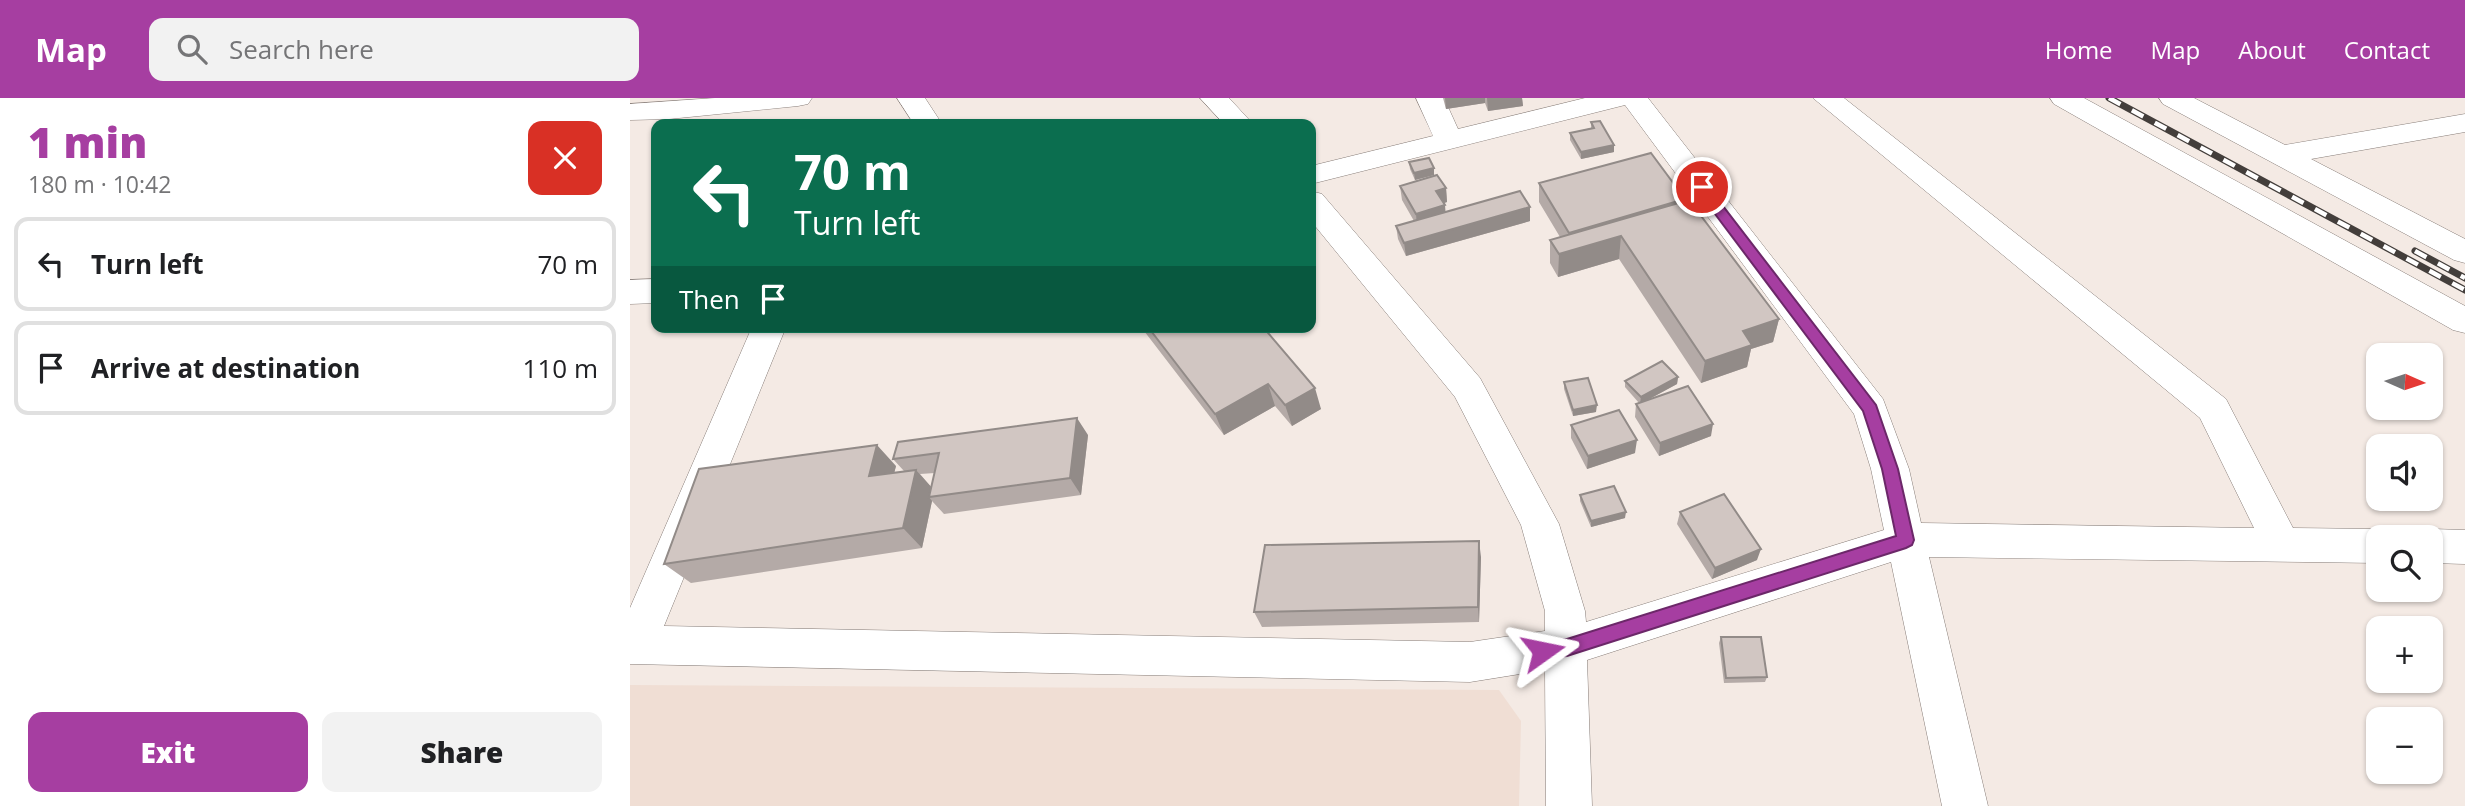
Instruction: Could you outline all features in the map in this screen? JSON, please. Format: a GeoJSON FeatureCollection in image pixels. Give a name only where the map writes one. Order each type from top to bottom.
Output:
{"type":"FeatureCollection","features":[{"type":"Feature","properties":{"kind":"street"},"geometry":{"type":"LineString","coordinates":[[630,112],[669,111],[797,98]]}},
{"type":"Feature","properties":{"kind":"street"},"geometry":{"type":"LineString","coordinates":[[911,98],[925,119]]}},
{"type":"Feature","properties":{"kind":"street"},"geometry":{"type":"LineString","coordinates":[[1214,98],[1234,119]]}},
{"type":"Feature","properties":{"kind":"street"},"geometry":{"type":"LineString","coordinates":[[1430,98],[1448,140]]}},
{"type":"Feature","properties":{"kind":"street"},"geometry":{"type":"LineString","coordinates":[[1316,174],[1619,98]]}},
{"type":"Feature","properties":{"kind":"street"},"geometry":{"type":"LineString","coordinates":[[1634,98],[1870,409],[1890,469],[1965,806]]}},
{"type":"Feature","properties":{"kind":"street"},"geometry":{"type":"LineString","coordinates":[[1827,98],[2213,409],[2282,544]]}},
{"type":"Feature","properties":{"kind":"street"},"geometry":{"type":"LineString","coordinates":[[2173,98],[2465,252]]}},
{"type":"Feature","properties":{"kind":"street"},"geometry":{"type":"LineString","coordinates":[[2080,101],[2465,321]]}},
{"type":"Feature","properties":{"kind":"street"},"geometry":{"type":"LineString","coordinates":[[2281,155],[2465,123]]}},
{"type":"Feature","properties":{"kind":"street"},"geometry":{"type":"LineString","coordinates":[[1316,207],[1468,388],[1540,524],[1565,611],[1569,806]]}},
{"type":"Feature","properties":{"kind":"street"},"geometry":{"type":"LineString","coordinates":[[630,292],[651,292]]}},
{"type":"Feature","properties":{"kind":"street"},"geometry":{"type":"LineString","coordinates":[[766,333],[633,645],[1470,662],[1567,647],[1906,540],[2366,546]]}},
{"type":"Feature","properties":{"kind":"street"},"geometry":{"type":"LineString","coordinates":[[2443,546],[2465,547]]}},
{"type":"Feature","properties":{"kind":"shaded area"},"geometry":{"type":"Polygon","coordinates":[[[630,685],[1499,690],[1521,721],[1519,806],[630,806],[630,685]]]}},
{"type":"Feature","properties":{"kind":"building"},"geometry":{"type":"Polygon","coordinates":[[[1600,121],[1614,145],[1581,152],[1570,133],[1594,128],[1591,122],[1600,121]]]}},
{"type":"Feature","properties":{"kind":"building"},"geometry":{"type":"Polygon","coordinates":[[[1651,153],[1685,199],[1569,233],[1539,183],[1651,153]]]}},
{"type":"Feature","properties":{"kind":"building"},"geometry":{"type":"Polygon","coordinates":[[[1429,158],[1434,168],[1414,173],[1409,162],[1429,158]]]}},
{"type":"Feature","properties":{"kind":"building"},"geometry":{"type":"Polygon","coordinates":[[[1437,175],[1446,188],[1436,191],[1445,205],[1416,214],[1400,186],[1437,175]]]}},
{"type":"Feature","properties":{"kind":"building"},"geometry":{"type":"Polygon","coordinates":[[[1520,191],[1530,207],[1404,243],[1396,226],[1520,191]]]}},
{"type":"Feature","properties":{"kind":"building"},"geometry":{"type":"Polygon","coordinates":[[[1689,200],[1779,319],[1743,331],[1752,345],[1705,361],[1621,236],[1559,254],[1550,240],[1689,200]]]}},
{"type":"Feature","properties":{"kind":"building"},"geometry":{"type":"Polygon","coordinates":[[[1153,333],[1268,333],[1315,388],[1285,405],[1268,384],[1215,414],[1153,333]]]}},
{"type":"Feature","properties":{"kind":"building"},"geometry":{"type":"Polygon","coordinates":[[[1662,361],[1678,377],[1641,397],[1625,381],[1662,361]]]}},
{"type":"Feature","properties":{"kind":"building"},"geometry":{"type":"Polygon","coordinates":[[[1588,378],[1597,405],[1573,410],[1564,382],[1588,378]]]}},
{"type":"Feature","properties":{"kind":"building"},"geometry":{"type":"Polygon","coordinates":[[[1688,386],[1713,424],[1660,443],[1636,404],[1688,386]]]}},
{"type":"Feature","properties":{"kind":"building"},"geometry":{"type":"Polygon","coordinates":[[[1619,410],[1637,440],[1588,456],[1571,425],[1619,410]]]}},
{"type":"Feature","properties":{"kind":"building"},"geometry":{"type":"Polygon","coordinates":[[[1077,418],[1070,478],[929,497],[939,453],[893,459],[898,442],[1077,418]]]}},
{"type":"Feature","properties":{"kind":"building"},"geometry":{"type":"Polygon","coordinates":[[[877,445],[869,476],[916,470],[903,528],[664,564],[699,469],[877,445]]]}},
{"type":"Feature","properties":{"kind":"building"},"geometry":{"type":"Polygon","coordinates":[[[1614,486],[1626,512],[1591,521],[1580,495],[1614,486]]]}},
{"type":"Feature","properties":{"kind":"building"},"geometry":{"type":"Polygon","coordinates":[[[1724,494],[1761,549],[1715,568],[1680,512],[1724,494]]]}},
{"type":"Feature","properties":{"kind":"building"},"geometry":{"type":"Polygon","coordinates":[[[1479,541],[1478,607],[1254,612],[1265,545],[1479,541]]]}},
{"type":"Feature","properties":{"kind":"building"},"geometry":{"type":"Polygon","coordinates":[[[1721,637],[1761,637],[1767,677],[1726,678],[1721,637]]]}},
{"type":"Feature","properties":{"kind":"railway"},"geometry":{"type":"LineString","coordinates":[[2109,98],[2465,290]]}},
{"type":"Feature","properties":{"kind":"railway"},"geometry":{"type":"LineString","coordinates":[[2415,251],[2465,278]]}},
{"type":"Feature","properties":{"kind":"route"},"geometry":{"type":"LineString","coordinates":[[1543,651],[1567,647],[1906,540],[1890,469],[1870,409],[1702,187]]}}]}
